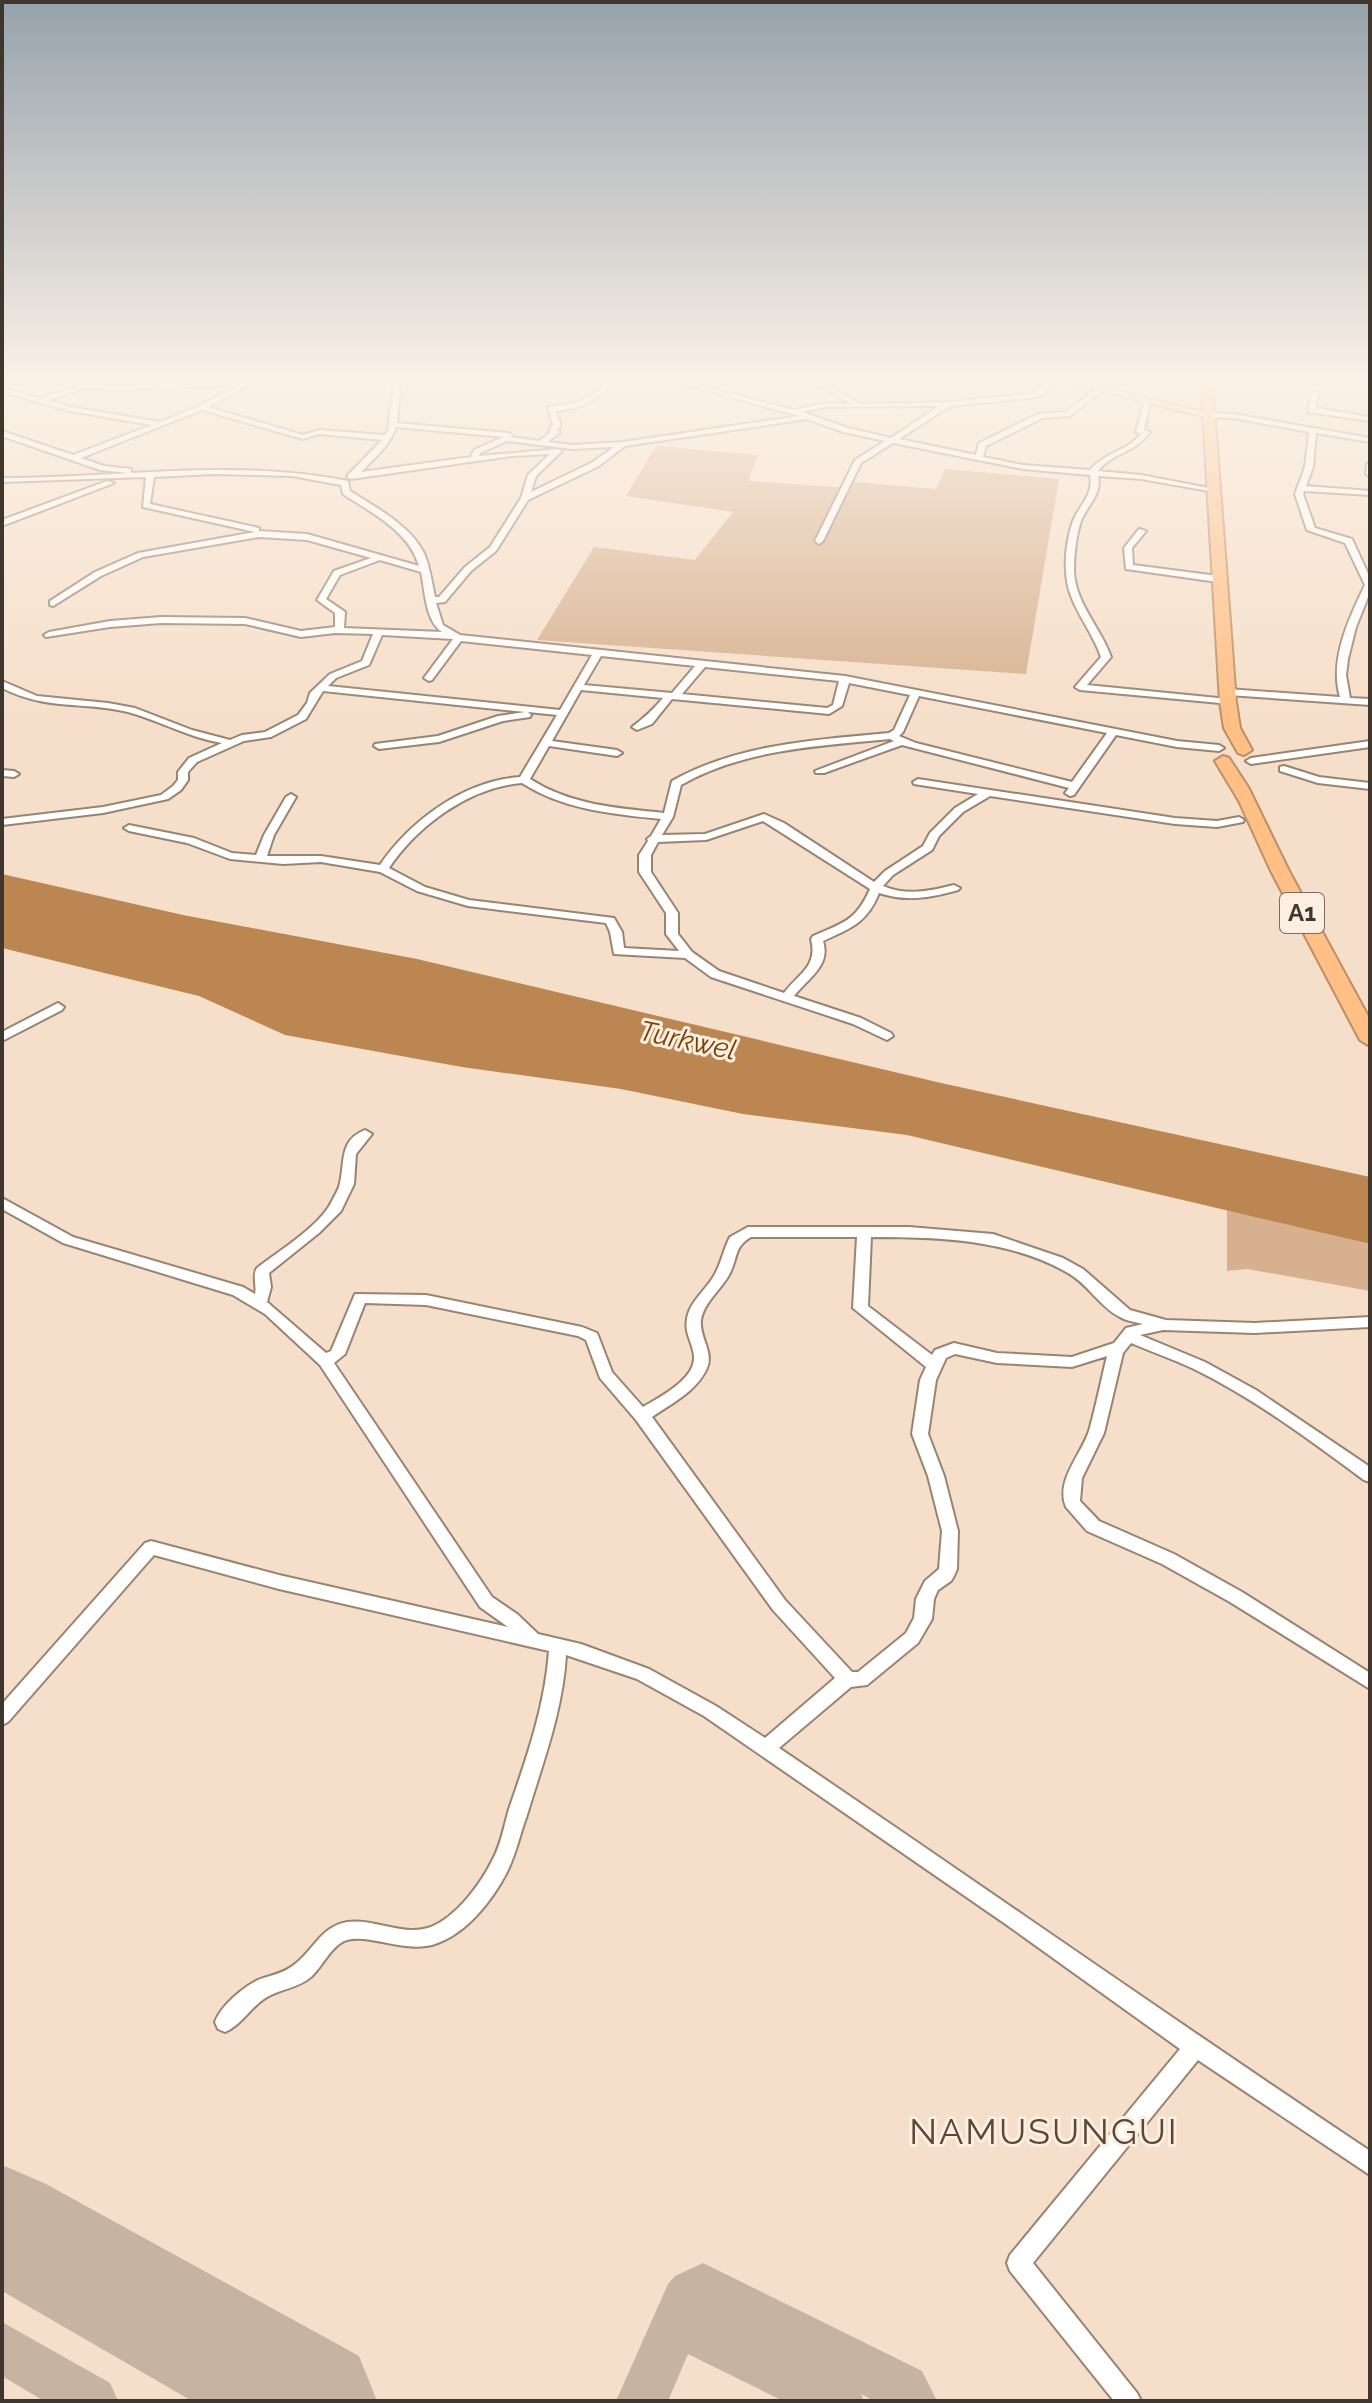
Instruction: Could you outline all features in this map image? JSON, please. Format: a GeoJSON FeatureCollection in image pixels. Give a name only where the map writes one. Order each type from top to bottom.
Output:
{"type":"FeatureCollection","features":[{"type":"Feature","properties":{"kind":"highway"},"geometry":{"type":"LineString","coordinates":[[1215,492],[1218,579],[1228,697],[1232,728],[1248,756],[1240,783]]}},
{"type":"Feature","properties":{"kind":"highway"},"geometry":{"type":"LineString","coordinates":[[1232,728],[1220,754],[1248,756]]}},
{"type":"Feature","properties":{"kind":"highway","name":"A1"},"geometry":{"type":"LineString","coordinates":[[1220,754],[1240,783],[1275,860],[1339,976],[1370,1040]]}},
{"type":"Feature","properties":{"kind":"street"},"geometry":{"type":"LineString","coordinates":[[2,523],[86,492]]}},
{"type":"Feature","properties":{"kind":"street"},"geometry":{"type":"LineString","coordinates":[[148,492],[146,505],[268,533],[307,537],[423,566]]}},
{"type":"Feature","properties":{"kind":"street"},"geometry":{"type":"LineString","coordinates":[[346,492],[409,538],[423,566],[439,626],[454,636]]}},
{"type":"Feature","properties":{"kind":"street"},"geometry":{"type":"LineString","coordinates":[[431,600],[442,600],[468,569],[493,549],[527,492]]}},
{"type":"Feature","properties":{"kind":"street"},"geometry":{"type":"LineString","coordinates":[[525,498],[537,492]]}},
{"type":"Feature","properties":{"kind":"street"},"geometry":{"type":"LineString","coordinates":[[819,541],[843,492]]}},
{"type":"Feature","properties":{"kind":"street"},"geometry":{"type":"LineString","coordinates":[[1096,492],[1078,520],[1070,571],[1080,608],[1106,657],[1080,687],[1370,702]]}},
{"type":"Feature","properties":{"kind":"street"},"geometry":{"type":"LineString","coordinates":[[1300,492],[1311,530],[1349,541],[1369,585],[1343,651],[1340,686],[1346,702]]}},
{"type":"Feature","properties":{"kind":"street"},"geometry":{"type":"LineString","coordinates":[[1142,531],[1128,548],[1129,567],[1218,579]]}},
{"type":"Feature","properties":{"kind":"street"},"geometry":{"type":"LineString","coordinates":[[53,603],[104,571],[151,552],[268,533]]}},
{"type":"Feature","properties":{"kind":"street"},"geometry":{"type":"LineString","coordinates":[[339,630],[340,612],[321,600],[337,573],[381,557]]}},
{"type":"Feature","properties":{"kind":"street"},"geometry":{"type":"LineString","coordinates":[[1358,561],[1370,564]]}},
{"type":"Feature","properties":{"kind":"street"},"geometry":{"type":"LineString","coordinates":[[49,635],[110,624],[161,620],[245,621],[301,634],[339,630],[454,636],[845,679],[1220,754]]}},
{"type":"Feature","properties":{"kind":"street"},"geometry":{"type":"LineString","coordinates":[[2,822],[103,810],[164,797],[177,788],[183,780],[183,772],[193,760],[228,744],[267,735],[302,717],[333,676],[363,666],[370,657],[369,652],[378,633]]}},
{"type":"Feature","properties":{"kind":"street"},"geometry":{"type":"LineString","coordinates":[[429,678],[454,636]]}},
{"type":"Feature","properties":{"kind":"street"},"geometry":{"type":"LineString","coordinates":[[524,780],[598,653]]}},
{"type":"Feature","properties":{"kind":"street"},"geometry":{"type":"LineString","coordinates":[[637,727],[648,722],[703,663]]}},
{"type":"Feature","properties":{"kind":"street"},"geometry":{"type":"LineString","coordinates":[[579,687],[829,711],[837,706],[845,679]]}},
{"type":"Feature","properties":{"kind":"street"},"geometry":{"type":"LineString","coordinates":[[2,684],[35,699],[131,710],[179,727],[185,733],[225,740],[228,744]]}},
{"type":"Feature","properties":{"kind":"street"},"geometry":{"type":"LineString","coordinates":[[321,688],[562,713]]}},
{"type":"Feature","properties":{"kind":"street"},"geometry":{"type":"LineString","coordinates":[[820,771],[895,739],[916,692]]}},
{"type":"Feature","properties":{"kind":"street"},"geometry":{"type":"LineString","coordinates":[[379,746],[439,739],[502,718],[538,711]]}},
{"type":"Feature","properties":{"kind":"street"},"geometry":{"type":"LineString","coordinates":[[1061,804],[1114,731]]}},
{"type":"Feature","properties":{"kind":"street"},"geometry":{"type":"LineString","coordinates":[[887,1036],[857,1021],[715,974],[688,955],[672,934],[672,913],[645,872],[645,855],[668,817],[676,783],[728,757],[895,739],[1075,786]]}},
{"type":"Feature","properties":{"kind":"street"},"geometry":{"type":"LineString","coordinates":[[547,743],[617,753]]}},
{"type":"Feature","properties":{"kind":"street"},"geometry":{"type":"LineString","coordinates":[[1248,756],[1278,756],[1370,744]]}},
{"type":"Feature","properties":{"kind":"street"},"geometry":{"type":"LineString","coordinates":[[1284,769],[1318,780],[1370,786]]}},
{"type":"Feature","properties":{"kind":"street"},"geometry":{"type":"LineString","coordinates":[[383,869],[413,831],[484,790],[513,780],[524,780],[534,788],[568,800],[668,817]]}},
{"type":"Feature","properties":{"kind":"street"},"geometry":{"type":"LineString","coordinates":[[918,782],[1204,824],[1239,820]]}},
{"type":"Feature","properties":{"kind":"street"},"geometry":{"type":"LineString","coordinates":[[787,998],[791,988],[814,966],[820,952],[817,939],[851,924],[867,908],[876,887],[889,873],[928,848],[934,835],[959,810],[990,792]]}},
{"type":"Feature","properties":{"kind":"street"},"geometry":{"type":"LineString","coordinates":[[260,860],[269,835],[291,797]]}},
{"type":"Feature","properties":{"kind":"street"},"geometry":{"type":"LineString","coordinates":[[652,839],[706,837],[764,817],[876,887],[899,895],[919,895],[954,888]]}},
{"type":"Feature","properties":{"kind":"street"},"geometry":{"type":"LineString","coordinates":[[129,828],[190,840],[230,856],[260,860],[321,859],[383,869],[421,889],[468,903],[610,920],[616,932],[618,951],[688,955]]}},
{"type":"Feature","properties":{"kind":"street"},"geometry":{"type":"LineString","coordinates":[[2,1037],[58,1007]]}},
{"type":"Feature","properties":{"kind":"street"},"geometry":{"type":"LineString","coordinates":[[260,1302],[264,1287],[262,1271],[314,1230],[336,1208],[347,1184],[349,1153],[365,1134]]}},
{"type":"Feature","properties":{"kind":"street"},"geometry":{"type":"LineString","coordinates":[[2,1203],[68,1240],[201,1278],[260,1302],[325,1361],[486,1602],[511,1619],[534,1641]]}},
{"type":"Feature","properties":{"kind":"street"},"geometry":{"type":"LineString","coordinates":[[642,1416],[678,1392],[699,1366],[702,1356],[693,1327],[695,1317],[705,1294],[722,1277],[731,1248],[739,1235],[864,1231],[971,1236],[1018,1246],[1078,1272],[1125,1314],[1163,1325]]}},
{"type":"Feature","properties":{"kind":"street"},"geometry":{"type":"LineString","coordinates":[[864,1231],[860,1308],[934,1365]]}},
{"type":"Feature","properties":{"kind":"street"},"geometry":{"type":"LineString","coordinates":[[325,1361],[337,1354],[360,1298],[426,1300],[582,1332],[592,1337],[605,1374],[642,1416],[779,1605],[847,1679],[861,1680],[912,1638],[923,1619],[928,1592],[948,1569],[950,1531],[936,1476],[920,1434],[926,1388],[934,1365],[940,1354],[950,1349],[997,1358],[1072,1362],[1124,1342],[1175,1354],[1240,1389],[1309,1432],[1370,1476]]}},
{"type":"Feature","properties":{"kind":"street"},"geometry":{"type":"LineString","coordinates":[[1370,1322],[1255,1328],[1163,1325],[1131,1332],[1124,1342],[1096,1433],[1074,1478],[1072,1503],[1093,1526],[1168,1559],[1236,1597],[1370,1682]]}},
{"type":"Feature","properties":{"kind":"street"},"geometry":{"type":"LineString","coordinates":[[2,1717],[151,1548],[279,1582],[558,1646],[643,1674],[710,1711],[1370,2164]]}},
{"type":"Feature","properties":{"kind":"street"},"geometry":{"type":"LineString","coordinates":[[225,2022],[259,1990],[292,1978],[306,1969],[319,1949],[337,1935],[349,1931],[406,1938],[436,1934],[459,1917],[500,1867],[540,1746],[557,1668],[558,1646]]}},
{"type":"Feature","properties":{"kind":"street"},"geometry":{"type":"LineString","coordinates":[[765,1749],[847,1679]]}},
{"type":"Feature","properties":{"kind":"street"},"geometry":{"type":"LineString","coordinates":[[1129,2401],[1018,2263],[1196,2046]]}},
{"type":"Feature","properties":{"kind":"shaded area"},"geometry":{"type":"Polygon","coordinates":[[[628,492],[1057,492],[1026,674],[537,640],[594,547],[695,560],[733,512],[626,496],[628,492]]]}},
{"type":"Feature","properties":{"kind":"shaded area"},"geometry":{"type":"Polygon","coordinates":[[[1227,1209],[1369,1244],[1370,1291],[1247,1269],[1227,1271],[1227,1209]]]}},
{"type":"Feature","properties":{"kind":"water","name":"Turkwel"},"geometry":{"type":"Polygon","coordinates":[[[2,874],[183,915],[417,959],[941,1083],[1370,1177],[1370,1244],[907,1135],[743,1114],[621,1089],[462,1067],[285,1035],[199,996],[2,948],[2,874]]]}},
{"type":"Feature","properties":{"kind":"taxiway"},"geometry":{"type":"LineString","coordinates":[[674,2330],[692,2293],[703,2288],[904,2389],[911,2401]]}},
{"type":"Feature","properties":{"kind":"taxiway"},"geometry":{"type":"LineString","coordinates":[[674,2330],[691,2329],[838,2401]]}},
{"type":"Feature","properties":{"kind":"taxiway"},"geometry":{"type":"LineString","coordinates":[[642,2401],[674,2330]]}},
{"type":"Feature","properties":{"kind":"taxiway"},"geometry":{"type":"LineString","coordinates":[[2,2347],[92,2401]]}},
{"type":"Feature","properties":{"kind":"runway"},"geometry":{"type":"LineString","coordinates":[[2,2225],[314,2401]]}},
{"type":"Feature","properties":{"kind":"district","name":"NAMUSUNGUI"},"geometry":{"type":"Point","coordinates":[1044,2131]}}]}
